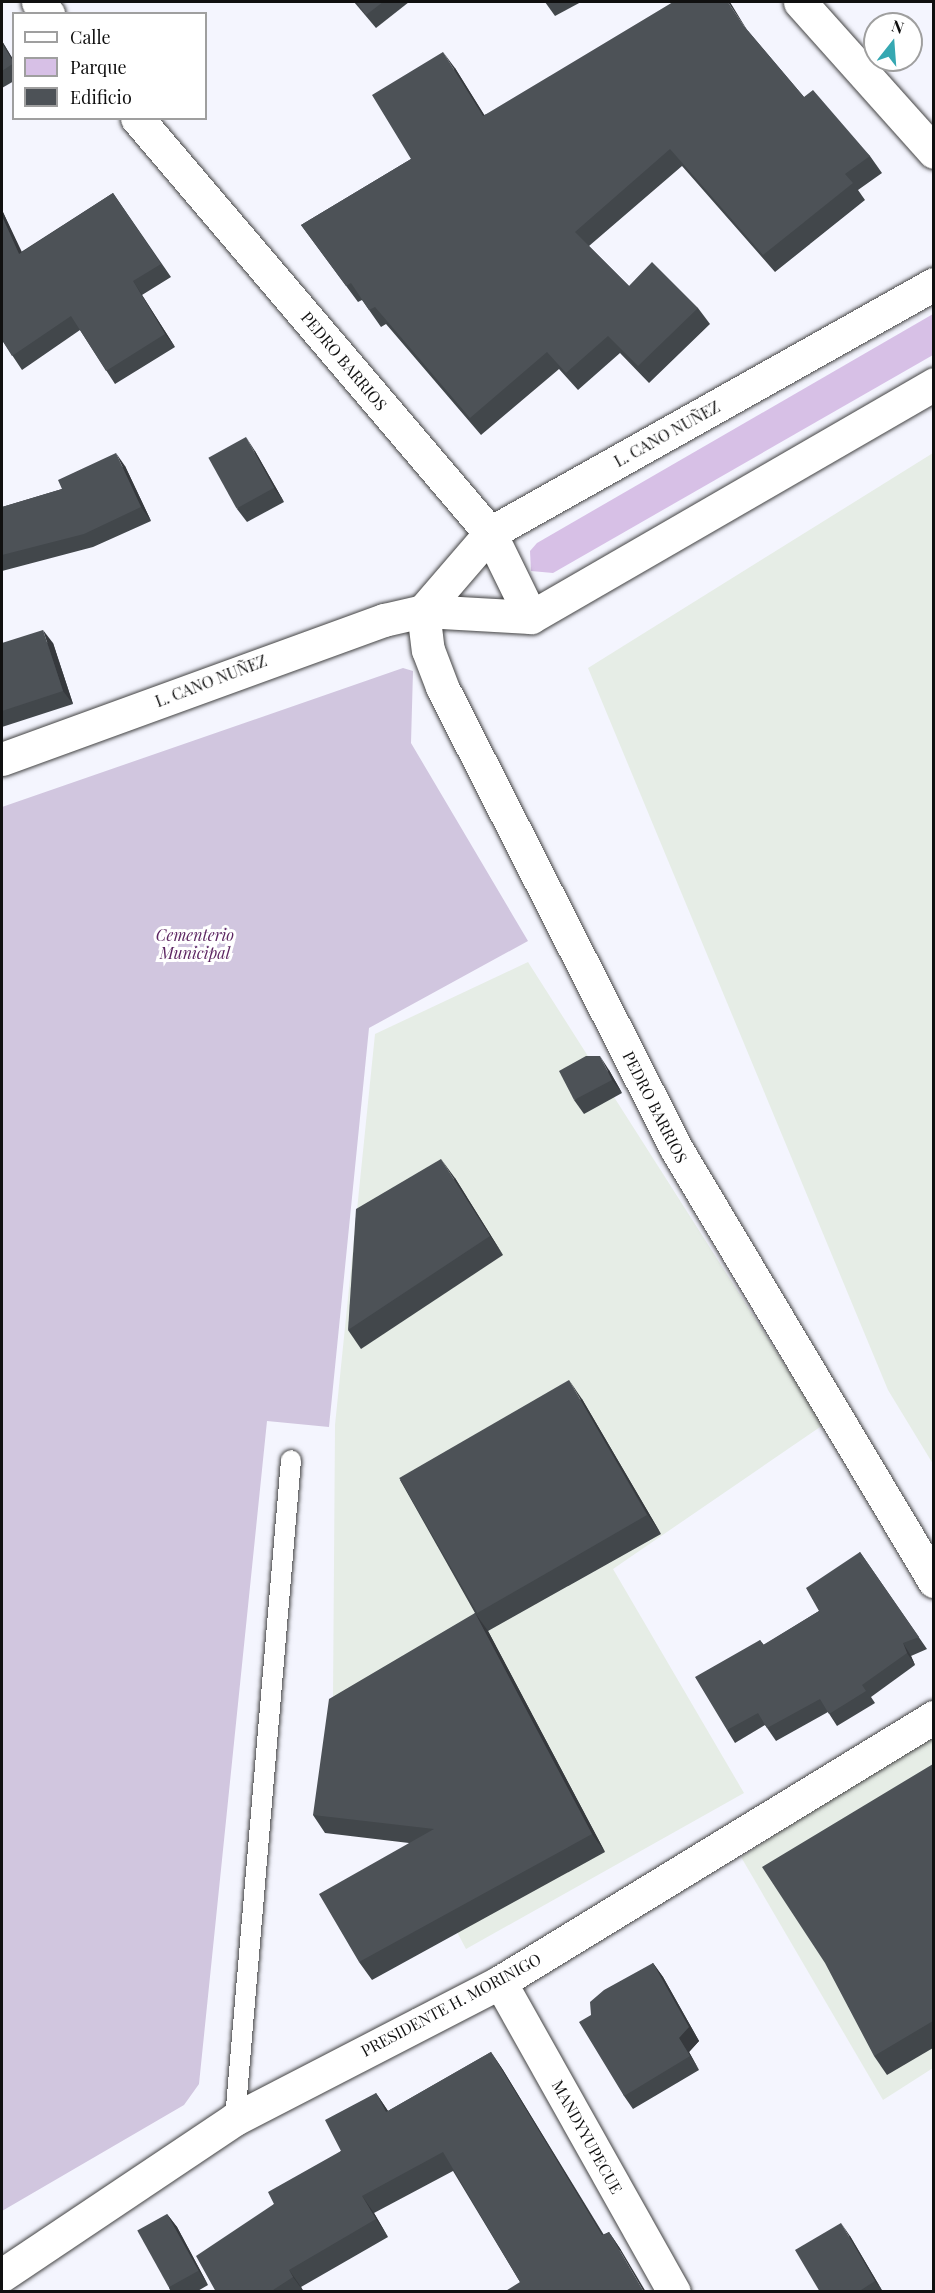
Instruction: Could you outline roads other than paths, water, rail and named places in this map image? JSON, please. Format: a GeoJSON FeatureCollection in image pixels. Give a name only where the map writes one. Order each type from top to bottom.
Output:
{"type":"FeatureCollection","features":[{"type":"Feature","properties":{"kind":"street"},"geometry":{"type":"LineString","coordinates":[[800,2],[933,152]]}},
{"type":"Feature","properties":{"kind":"street","name":"PEDRO BARRIOS"},"geometry":{"type":"LineString","coordinates":[[139,120],[490,533],[531,617]]}},
{"type":"Feature","properties":{"kind":"street","name":"L. CANO NUÑEZ"},"geometry":{"type":"LineString","coordinates":[[423,610],[490,533],[933,284]]}},
{"type":"Feature","properties":{"kind":"street"},"geometry":{"type":"LineString","coordinates":[[531,617],[933,384]]}},
{"type":"Feature","properties":{"kind":"street","name":"PEDRO BARRIOS"},"geometry":{"type":"LineString","coordinates":[[423,610],[428,650],[442,687],[677,1150],[933,1581]]}},
{"type":"Feature","properties":{"kind":"street","name":"L. CANO NUÑEZ"},"geometry":{"type":"LineString","coordinates":[[2,759],[260,661],[423,610],[531,617]]}},
{"type":"Feature","properties":{"kind":"street","name":"PRESIDENTE H. MORINIGO"},"geometry":{"type":"LineString","coordinates":[[2,2275],[235,2119],[500,1982],[933,1717]]}},
{"type":"Feature","properties":{"kind":"street","name":"MANDYYUPECUE"},"geometry":{"type":"LineString","coordinates":[[500,1982],[674,2292]]}},
{"type":"Feature","properties":{"kind":"lane"},"geometry":{"type":"LineString","coordinates":[[235,2119],[291,1460]]}},
{"type":"Feature","properties":{"kind":"park label","name":"Cementerio Municipal"},"geometry":{"type":"Point","coordinates":[195,944]}}]}
